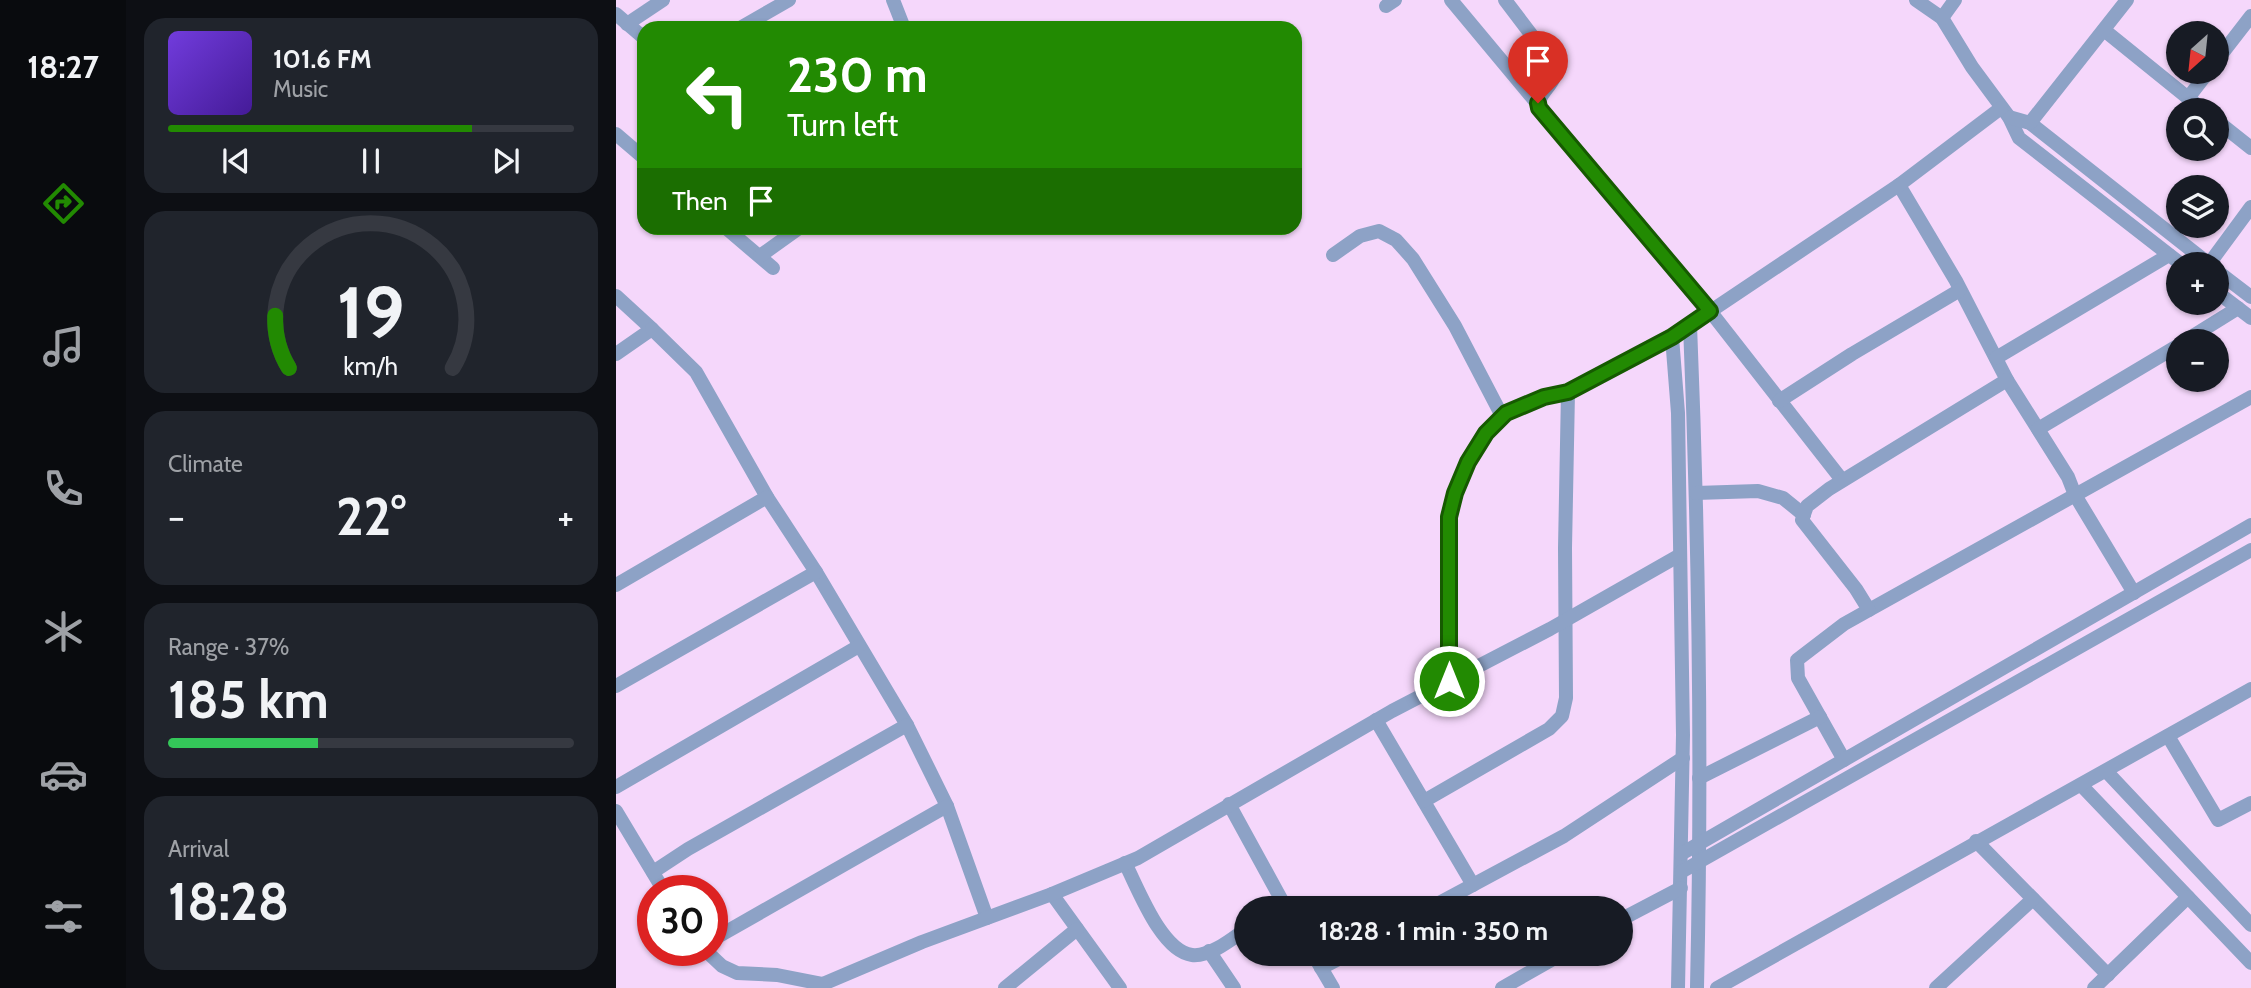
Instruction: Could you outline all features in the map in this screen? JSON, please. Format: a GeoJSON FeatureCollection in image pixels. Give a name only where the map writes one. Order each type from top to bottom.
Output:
{"type":"FeatureCollection","features":[{"type":"Feature","properties":{"kind":"street"},"geometry":{"type":"LineString","coordinates":[[637,32],[622,19],[663,0]]}},
{"type":"Feature","properties":{"kind":"street"},"geometry":{"type":"LineString","coordinates":[[752,21],[789,0]]}},
{"type":"Feature","properties":{"kind":"street"},"geometry":{"type":"LineString","coordinates":[[894,0],[898,21]]}},
{"type":"Feature","properties":{"kind":"street"},"geometry":{"type":"LineString","coordinates":[[1451,0],[1710,311],[1842,480]]}},
{"type":"Feature","properties":{"kind":"street"},"geometry":{"type":"LineString","coordinates":[[1505,0],[1552,62],[1554,77],[1538,103],[1539,108]]}},
{"type":"Feature","properties":{"kind":"street"},"geometry":{"type":"LineString","coordinates":[[1916,0],[1942,18],[2019,138],[2166,253]]}},
{"type":"Feature","properties":{"kind":"street"},"geometry":{"type":"LineString","coordinates":[[1942,18],[1955,0]]}},
{"type":"Feature","properties":{"kind":"street"},"geometry":{"type":"LineString","coordinates":[[2030,123],[2127,0]]}},
{"type":"Feature","properties":{"kind":"street"},"geometry":{"type":"LineString","coordinates":[[2230,43],[2251,16]]}},
{"type":"Feature","properties":{"kind":"street"},"geometry":{"type":"LineString","coordinates":[[2104,30],[2188,98],[2199,84]]}},
{"type":"Feature","properties":{"kind":"street"},"geometry":{"type":"LineString","coordinates":[[2005,113],[2030,123],[2194,252]]}},
{"type":"Feature","properties":{"kind":"street"},"geometry":{"type":"LineString","coordinates":[[1449,681],[1449,517],[1455,493],[1468,462],[1486,433],[1502,416],[1544,397],[1568,392],[1672,337],[2005,113]]}},
{"type":"Feature","properties":{"kind":"street"},"geometry":{"type":"LineString","coordinates":[[2229,131],[2251,148]]}},
{"type":"Feature","properties":{"kind":"street"},"geometry":{"type":"LineString","coordinates":[[616,134],[637,152]]}},
{"type":"Feature","properties":{"kind":"street"},"geometry":{"type":"LineString","coordinates":[[1899,185],[1960,290],[2007,380],[2068,478],[2075,495],[2134,593]]}},
{"type":"Feature","properties":{"kind":"street"},"geometry":{"type":"LineString","coordinates":[[2218,252],[2251,207]]}},
{"type":"Feature","properties":{"kind":"street"},"geometry":{"type":"LineString","coordinates":[[1333,255],[1360,236],[1380,231],[1396,240],[1413,259],[1449,317],[1502,416]]}},
{"type":"Feature","properties":{"kind":"street"},"geometry":{"type":"LineString","coordinates":[[734,235],[773,268]]}},
{"type":"Feature","properties":{"kind":"street"},"geometry":{"type":"LineString","coordinates":[[760,256],[789,235]]}},
{"type":"Feature","properties":{"kind":"street"},"geometry":{"type":"LineString","coordinates":[[1996,358],[2166,257]]}},
{"type":"Feature","properties":{"kind":"street"},"geometry":{"type":"LineString","coordinates":[[2229,280],[2251,297]]}},
{"type":"Feature","properties":{"kind":"street"},"geometry":{"type":"LineString","coordinates":[[1779,401],[1960,290]]}},
{"type":"Feature","properties":{"kind":"street"},"geometry":{"type":"LineString","coordinates":[[616,296],[696,372],[767,497],[816,572],[908,725],[947,806],[987,918]]}},
{"type":"Feature","properties":{"kind":"street"},"geometry":{"type":"LineString","coordinates":[[2229,301],[2251,318]]}},
{"type":"Feature","properties":{"kind":"street"},"geometry":{"type":"LineString","coordinates":[[2204,329],[2238,308]]}},
{"type":"Feature","properties":{"kind":"street"},"geometry":{"type":"LineString","coordinates":[[1690,325],[1696,493],[1699,779],[1697,988]]}},
{"type":"Feature","properties":{"kind":"street"},"geometry":{"type":"LineString","coordinates":[[616,354],[652,329]]}},
{"type":"Feature","properties":{"kind":"street"},"geometry":{"type":"LineString","coordinates":[[1672,337],[1678,413],[1682,758],[1678,988]]}},
{"type":"Feature","properties":{"kind":"street"},"geometry":{"type":"LineString","coordinates":[[2038,429],[2166,353]]}},
{"type":"Feature","properties":{"kind":"street"},"geometry":{"type":"LineString","coordinates":[[1869,610],[1857,589],[1802,520],[1807,506],[1842,480],[2007,380]]}},
{"type":"Feature","properties":{"kind":"street"},"geometry":{"type":"LineString","coordinates":[[1424,802],[1549,729],[1562,716],[1566,698],[1568,392]]}},
{"type":"Feature","properties":{"kind":"street"},"geometry":{"type":"LineString","coordinates":[[1844,760],[1798,678],[1797,660],[1844,624],[2251,397]]}},
{"type":"Feature","properties":{"kind":"street"},"geometry":{"type":"LineString","coordinates":[[1696,493],[1758,491],[1783,498],[1804,515]]}},
{"type":"Feature","properties":{"kind":"street"},"geometry":{"type":"LineString","coordinates":[[616,585],[767,497]]}},
{"type":"Feature","properties":{"kind":"street"},"geometry":{"type":"LineString","coordinates":[[1681,853],[2251,525]]}},
{"type":"Feature","properties":{"kind":"street"},"geometry":{"type":"LineString","coordinates":[[1681,872],[2251,550]]}},
{"type":"Feature","properties":{"kind":"street"},"geometry":{"type":"LineString","coordinates":[[722,966],[737,973],[777,975],[822,987],[851,971],[1139,858],[1376,720],[1680,555]]}},
{"type":"Feature","properties":{"kind":"street"},"geometry":{"type":"LineString","coordinates":[[616,686],[816,572]]}},
{"type":"Feature","properties":{"kind":"street"},"geometry":{"type":"LineString","coordinates":[[616,787],[859,646]]}},
{"type":"Feature","properties":{"kind":"street"},"geometry":{"type":"LineString","coordinates":[[1717,988],[2251,689]]}},
{"type":"Feature","properties":{"kind":"street"},"geometry":{"type":"LineString","coordinates":[[1699,779],[1820,717]]}},
{"type":"Feature","properties":{"kind":"street"},"geometry":{"type":"LineString","coordinates":[[1376,720],[1473,885]]}},
{"type":"Feature","properties":{"kind":"street"},"geometry":{"type":"LineString","coordinates":[[653,872],[688,849],[908,725]]}},
{"type":"Feature","properties":{"kind":"street"},"geometry":{"type":"LineString","coordinates":[[2168,736],[2218,820],[2251,803]]}},
{"type":"Feature","properties":{"kind":"street"},"geometry":{"type":"LineString","coordinates":[[1452,896],[1564,836],[1682,758]]}},
{"type":"Feature","properties":{"kind":"street"},"geometry":{"type":"LineString","coordinates":[[2106,771],[2251,925]]}},
{"type":"Feature","properties":{"kind":"street"},"geometry":{"type":"LineString","coordinates":[[2081,785],[2251,962]]}},
{"type":"Feature","properties":{"kind":"street"},"geometry":{"type":"LineString","coordinates":[[1229,804],[1276,896]]}},
{"type":"Feature","properties":{"kind":"street"},"geometry":{"type":"LineString","coordinates":[[728,931],[947,806]]}},
{"type":"Feature","properties":{"kind":"street"},"geometry":{"type":"LineString","coordinates":[[616,811],[655,875]]}},
{"type":"Feature","properties":{"kind":"street"},"geometry":{"type":"LineString","coordinates":[[1976,841],[2108,975]]}},
{"type":"Feature","properties":{"kind":"street"},"geometry":{"type":"LineString","coordinates":[[1125,863],[1158,929],[1179,951],[1194,955],[1220,947],[1234,937]]}},
{"type":"Feature","properties":{"kind":"street"},"geometry":{"type":"LineString","coordinates":[[1633,913],[1681,888]]}},
{"type":"Feature","properties":{"kind":"street"},"geometry":{"type":"LineString","coordinates":[[1052,894],[1120,988]]}},
{"type":"Feature","properties":{"kind":"street"},"geometry":{"type":"LineString","coordinates":[[2094,988],[2188,897]]}},
{"type":"Feature","properties":{"kind":"street"},"geometry":{"type":"LineString","coordinates":[[1936,988],[2034,899]]}},
{"type":"Feature","properties":{"kind":"street"},"geometry":{"type":"LineString","coordinates":[[1005,988],[1077,929]]}},
{"type":"Feature","properties":{"kind":"street"},"geometry":{"type":"LineString","coordinates":[[1209,951],[1234,988]]}},
{"type":"Feature","properties":{"kind":"street"},"geometry":{"type":"LineString","coordinates":[[1325,966],[1321,968],[1333,988]]}},
{"type":"Feature","properties":{"kind":"street"},"geometry":{"type":"LineString","coordinates":[[1502,988],[1541,966]]}},
{"type":"Feature","properties":{"kind":"route"},"geometry":{"type":"LineString","coordinates":[[1449,681],[1449,517],[1455,493],[1468,462],[1486,433],[1506,413],[1544,397],[1568,392],[1672,337],[1710,311],[1539,108],[1538,103]]}}]}
